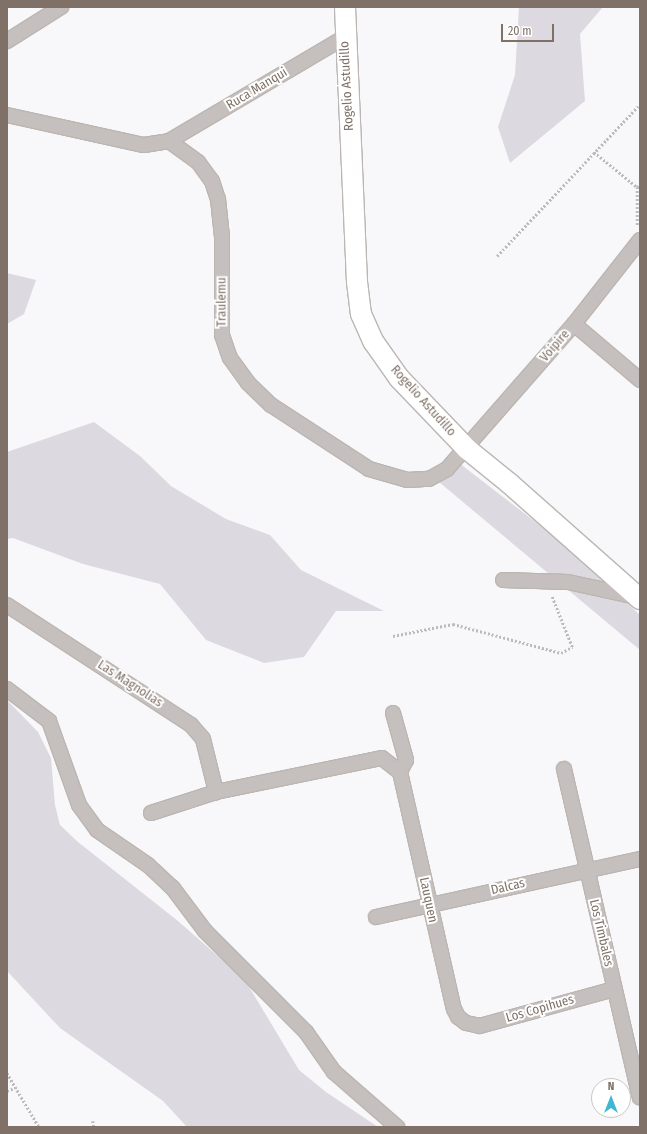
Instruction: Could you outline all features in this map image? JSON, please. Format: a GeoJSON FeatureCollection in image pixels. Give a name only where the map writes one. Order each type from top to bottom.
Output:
{"type":"FeatureCollection","features":[{"type":"Feature","properties":{"kind":"street"},"geometry":{"type":"LineString","coordinates":[[7,41],[60,7]]}},
{"type":"Feature","properties":{"kind":"street","name":"Rogelio Astudillo"},"geometry":{"type":"LineString","coordinates":[[345,7],[356,282],[361,314],[373,341],[399,378],[467,448],[509,483],[638,598]]}},
{"type":"Feature","properties":{"kind":"street","name":"Ruca Manqui"},"geometry":{"type":"LineString","coordinates":[[169,141],[345,37]]}},
{"type":"Feature","properties":{"kind":"street"},"geometry":{"type":"LineString","coordinates":[[7,115],[144,145],[169,141]]}},
{"type":"Feature","properties":{"kind":"street","name":"Traulemu"},"geometry":{"type":"LineString","coordinates":[[169,141],[198,162],[212,180],[218,199],[222,236],[222,335],[230,358],[248,383],[271,405],[370,469],[407,480],[430,479],[447,469],[467,448]]}},
{"type":"Feature","properties":{"kind":"street","name":"Voipire"},"geometry":{"type":"LineString","coordinates":[[467,448],[574,324],[638,242]]}},
{"type":"Feature","properties":{"kind":"street"},"geometry":{"type":"LineString","coordinates":[[574,324],[640,380]]}},
{"type":"Feature","properties":{"kind":"street"},"geometry":{"type":"LineString","coordinates":[[503,580],[568,582],[638,598]]}},
{"type":"Feature","properties":{"kind":"street","name":"Las Magnolias"},"geometry":{"type":"LineString","coordinates":[[7,605],[190,724],[203,739],[216,792]]}},
{"type":"Feature","properties":{"kind":"street"},"geometry":{"type":"LineString","coordinates":[[7,689],[49,721],[79,805],[97,830],[148,865],[172,887],[206,931],[306,1032],[334,1072],[397,1127]]}},
{"type":"Feature","properties":{"kind":"street"},"geometry":{"type":"LineString","coordinates":[[151,814],[216,792],[382,758],[400,772],[406,760],[393,713]]}},
{"type":"Feature","properties":{"kind":"street","name":"Los Timbales"},"geometry":{"type":"LineString","coordinates":[[564,769],[640,1097]]}},
{"type":"Feature","properties":{"kind":"street","name":"Lauquen"},"geometry":{"type":"LineString","coordinates":[[400,772],[454,1009],[466,1023]]}},
{"type":"Feature","properties":{"kind":"street","name":"Dalcas"},"geometry":{"type":"LineString","coordinates":[[376,917],[586,869],[640,859]]}},
{"type":"Feature","properties":{"kind":"street","name":"Los Copihues"},"geometry":{"type":"LineString","coordinates":[[466,1023],[480,1026],[614,989]]}},
{"type":"Feature","properties":{"kind":"path"},"geometry":{"type":"LineString","coordinates":[[497,256],[640,104]]}},
{"type":"Feature","properties":{"kind":"path"},"geometry":{"type":"LineString","coordinates":[[594,152],[639,186],[638,242]]}},
{"type":"Feature","properties":{"kind":"path"},"geometry":{"type":"LineString","coordinates":[[393,636],[453,624],[561,653],[572,647],[546,581]]}},
{"type":"Feature","properties":{"kind":"path"},"geometry":{"type":"LineString","coordinates":[[7,1073],[14,1088],[38,1127]]}},
{"type":"Feature","properties":{"kind":"path"},"geometry":{"type":"LineString","coordinates":[[7,1091],[14,1088]]}},
{"type":"Feature","properties":{"kind":"path"},"geometry":{"type":"LineString","coordinates":[[93,1121],[94,1127]]}},
{"type":"Feature","properties":{"kind":"shaded area"},"geometry":{"type":"Polygon","coordinates":[[[519,7],[603,7],[580,34],[585,101],[510,163],[498,127],[515,75],[519,7]]]}},
{"type":"Feature","properties":{"kind":"shaded area"},"geometry":{"type":"Polygon","coordinates":[[[7,273],[36,280],[24,314],[7,324],[7,273]]]}},
{"type":"Feature","properties":{"kind":"shaded area"},"geometry":{"type":"Polygon","coordinates":[[[94,422],[140,456],[171,486],[226,519],[270,535],[301,570],[384,611],[336,611],[304,657],[264,663],[206,640],[160,584],[83,564],[13,538],[7,539],[7,452],[94,422]]]}},
{"type":"Feature","properties":{"kind":"shaded area"},"geometry":{"type":"Polygon","coordinates":[[[459,463],[563,543],[640,615],[640,650],[439,482],[459,463]]]}},
{"type":"Feature","properties":{"kind":"shaded area"},"geometry":{"type":"Polygon","coordinates":[[[7,700],[38,732],[51,758],[55,805],[60,825],[78,842],[178,921],[245,980],[299,1070],[326,1092],[378,1127],[187,1127],[163,1101],[60,1028],[7,971],[7,700]]]}}]}
